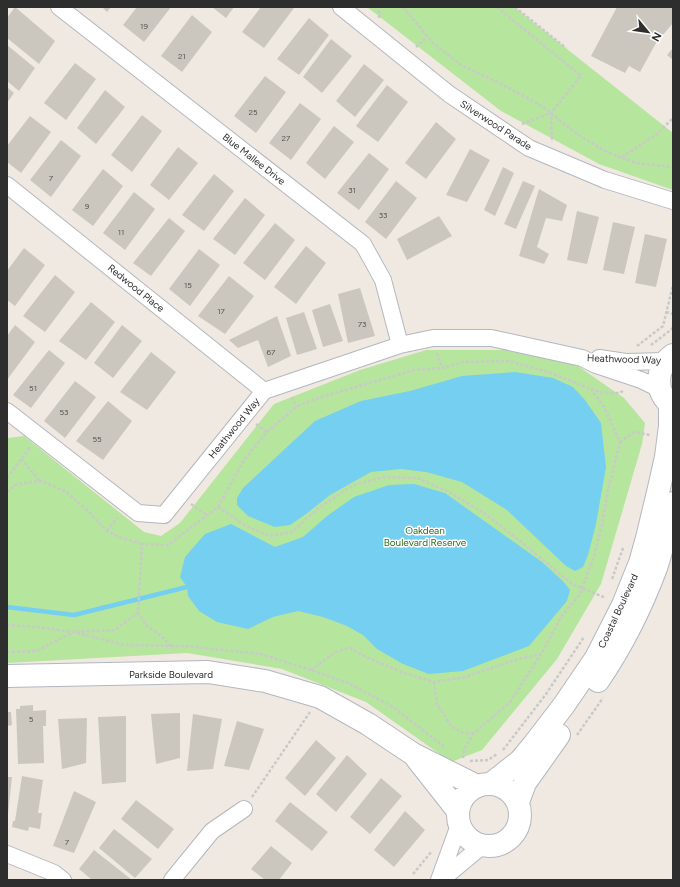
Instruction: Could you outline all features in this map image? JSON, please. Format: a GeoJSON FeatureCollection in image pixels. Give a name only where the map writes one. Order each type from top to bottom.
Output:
{"type":"FeatureCollection","features":[{"type":"Feature","properties":{"kind":"street","name":"Blue Mallee Drive"},"geometry":{"type":"LineString","coordinates":[[59,7],[363,244],[383,280],[400,345]]}},
{"type":"Feature","properties":{"kind":"street","name":"Silverwood Parade"},"geometry":{"type":"LineString","coordinates":[[342,7],[449,94],[528,148],[605,180],[673,201]]}},
{"type":"Feature","properties":{"kind":"street","name":"Redwood Place"},"geometry":{"type":"LineString","coordinates":[[7,185],[264,391]]}},
{"type":"Feature","properties":{"kind":"street","name":"Heathwood Way"},"geometry":{"type":"LineString","coordinates":[[8,415],[38,435],[138,513],[164,515],[264,391],[400,345],[433,338],[492,338],[582,358],[596,365],[628,368],[670,358]]}},
{"type":"Feature","properties":{"kind":"street","name":"Coastal Boulevard"},"geometry":{"type":"LineString","coordinates":[[485,785],[520,761],[564,705],[596,658],[614,601],[642,557],[666,457],[670,426],[668,399],[659,380],[660,371],[670,358]]}},
{"type":"Feature","properties":{"kind":"street","name":"Heathwood Way"},"geometry":{"type":"LineString","coordinates":[[628,368],[668,399]]}},
{"type":"Feature","properties":{"kind":"street","name":"Coastal Boulevard"},"geometry":{"type":"LineString","coordinates":[[518,802],[525,783],[616,653],[637,613],[656,568],[673,502]]}},
{"type":"Feature","properties":{"kind":"street","name":"Parkside Boulevard"},"geometry":{"type":"LineString","coordinates":[[7,676],[208,672],[266,681],[320,697],[368,724],[413,754],[457,767],[485,785]]}},
{"type":"Feature","properties":{"kind":"street","name":"Parkside Boulevard"},"geometry":{"type":"LineString","coordinates":[[413,754],[459,818]]}},
{"type":"Feature","properties":{"kind":"street"},"geometry":{"type":"LineString","coordinates":[[440,880],[459,818],[460,802],[464,795],[470,790],[485,785],[500,785],[513,795],[518,802],[520,810],[518,827],[513,834],[500,844],[492,846],[483,846],[468,838],[463,832],[459,818]]}},
{"type":"Feature","properties":{"kind":"street"},"geometry":{"type":"LineString","coordinates":[[172,880],[212,831],[244,809]]}},
{"type":"Feature","properties":{"kind":"street"},"geometry":{"type":"LineString","coordinates":[[440,880],[483,846]]}},
{"type":"Feature","properties":{"kind":"street"},"geometry":{"type":"LineString","coordinates":[[7,854],[54,873],[63,880]]}},
{"type":"Feature","properties":{"kind":"path"},"geometry":{"type":"LineString","coordinates":[[403,7],[433,44],[461,65],[542,106],[577,134],[607,152],[636,163],[673,167]]}},
{"type":"Feature","properties":{"kind":"path"},"geometry":{"type":"LineString","coordinates":[[497,7],[581,76],[551,113],[504,131]]}},
{"type":"Feature","properties":{"kind":"path"},"geometry":{"type":"LineString","coordinates":[[515,7],[566,48]]}},
{"type":"Feature","properties":{"kind":"path"},"geometry":{"type":"LineString","coordinates":[[551,113],[553,158]]}},
{"type":"Feature","properties":{"kind":"path"},"geometry":{"type":"LineString","coordinates":[[622,158],[656,135],[673,118]]}},
{"type":"Feature","properties":{"kind":"path"},"geometry":{"type":"LineString","coordinates":[[21,459],[41,481],[65,491],[89,512],[107,531],[119,537],[142,544],[168,545],[218,507],[244,460],[267,432],[296,407],[315,399],[414,370],[442,368],[463,362],[508,361],[545,370],[602,393],[620,393],[629,385],[628,368],[633,349],[663,326],[673,285]]}},
{"type":"Feature","properties":{"kind":"path"},"geometry":{"type":"LineString","coordinates":[[666,312],[673,314]]}},
{"type":"Feature","properties":{"kind":"path"},"geometry":{"type":"LineString","coordinates":[[628,368],[672,329],[673,325]]}},
{"type":"Feature","properties":{"kind":"path"},"geometry":{"type":"LineString","coordinates":[[457,767],[464,749],[474,733],[510,702],[541,654],[563,614],[580,594],[594,556],[620,442],[604,407],[590,388]]}},
{"type":"Feature","properties":{"kind":"path"},"geometry":{"type":"LineString","coordinates":[[620,442],[634,432],[652,435],[650,442]]}},
{"type":"Feature","properties":{"kind":"path"},"geometry":{"type":"LineString","coordinates":[[7,478],[38,435]]}},
{"type":"Feature","properties":{"kind":"path"},"geometry":{"type":"LineString","coordinates":[[218,507],[246,526],[270,536],[292,532],[317,509],[353,486],[384,477],[417,478],[449,492],[484,513],[572,584],[614,601]]}},
{"type":"Feature","properties":{"kind":"path"},"geometry":{"type":"LineString","coordinates":[[7,492],[17,484],[41,481]]}},
{"type":"Feature","properties":{"kind":"path"},"geometry":{"type":"LineString","coordinates":[[142,544],[138,613],[148,627],[172,646]]}},
{"type":"Feature","properties":{"kind":"path"},"geometry":{"type":"LineString","coordinates":[[610,583],[624,547]]}},
{"type":"Feature","properties":{"kind":"path"},"geometry":{"type":"LineString","coordinates":[[608,590],[614,601]]}},
{"type":"Feature","properties":{"kind":"path"},"geometry":{"type":"LineString","coordinates":[[602,604],[614,601]]}},
{"type":"Feature","properties":{"kind":"path"},"geometry":{"type":"LineString","coordinates":[[7,625],[73,632],[115,630],[138,613]]}},
{"type":"Feature","properties":{"kind":"path"},"geometry":{"type":"LineString","coordinates":[[457,767],[488,760],[503,749],[546,694],[585,636]]}},
{"type":"Feature","properties":{"kind":"path"},"geometry":{"type":"LineString","coordinates":[[311,670],[336,652],[350,648],[366,657],[404,673],[434,682],[465,677],[515,660],[541,654]]}},
{"type":"Feature","properties":{"kind":"path"},"geometry":{"type":"LineString","coordinates":[[434,682],[437,704],[451,726],[463,733],[474,733]]}},
{"type":"Feature","properties":{"kind":"path"},"geometry":{"type":"LineString","coordinates":[[244,809],[320,697]]}},
{"type":"Feature","properties":{"kind":"path"},"geometry":{"type":"LineString","coordinates":[[413,874],[436,846]]}},
{"type":"Feature","properties":{"kind":"green space"},"geometry":{"type":"Polygon","coordinates":[[[367,7],[514,7],[673,133],[673,190],[599,164],[501,111],[367,7]]]}},
{"type":"Feature","properties":{"kind":"green space","name":"Oakdean Boulevard Reserve"},"geometry":{"type":"Polygon","coordinates":[[[426,350],[504,350],[575,364],[624,398],[645,423],[642,444],[601,584],[557,659],[482,750],[451,762],[366,702],[282,669],[187,653],[7,663],[8,438],[24,436],[144,532],[161,536],[180,523],[274,404],[360,370],[426,350]]]}},
{"type":"Feature","properties":{"kind":"water"},"geometry":{"type":"Polygon","coordinates":[[[515,372],[553,378],[573,387],[585,400],[601,423],[606,467],[596,524],[588,555],[583,567],[575,571],[566,566],[507,510],[462,482],[426,472],[401,469],[371,472],[330,495],[290,525],[275,527],[248,516],[237,505],[237,498],[243,488],[315,421],[361,401],[410,391],[462,376],[515,372]]]}},
{"type":"Feature","properties":{"kind":"water"},"geometry":{"type":"Polygon","coordinates":[[[414,484],[445,493],[542,562],[564,582],[570,590],[567,601],[529,646],[463,671],[429,674],[403,664],[377,649],[363,635],[347,626],[323,617],[298,611],[273,617],[248,629],[217,622],[199,611],[188,596],[187,587],[180,577],[185,557],[205,534],[231,524],[275,547],[303,537],[327,516],[354,497],[389,485],[414,484]]]}},
{"type":"Feature","properties":{"kind":"building"},"geometry":{"type":"Polygon","coordinates":[[[15,7],[55,41],[39,64],[7,38],[7,18],[15,7]]]}},
{"type":"Feature","properties":{"kind":"building"},"geometry":{"type":"Polygon","coordinates":[[[102,7],[111,7],[107,12],[102,7]]]}},
{"type":"Feature","properties":{"kind":"building"},"geometry":{"type":"Polygon","coordinates":[[[137,7],[171,7],[144,42],[123,25],[137,7]]]}},
{"type":"Feature","properties":{"kind":"building"},"geometry":{"type":"Polygon","coordinates":[[[212,7],[234,7],[226,18],[212,7]]]}},
{"type":"Feature","properties":{"kind":"building"},"geometry":{"type":"Polygon","coordinates":[[[261,7],[294,8],[264,48],[242,32],[261,7]]]}},
{"type":"Feature","properties":{"kind":"building"},"geometry":{"type":"Polygon","coordinates":[[[617,7],[673,7],[673,23],[656,43],[640,72],[629,66],[625,73],[591,56],[617,7]]]}},
{"type":"Feature","properties":{"kind":"building"},"geometry":{"type":"Polygon","coordinates":[[[192,15],[212,32],[182,72],[161,56],[192,15]]]}},
{"type":"Feature","properties":{"kind":"building"},"geometry":{"type":"Polygon","coordinates":[[[309,18],[329,35],[299,75],[277,59],[309,18]]]}},
{"type":"Feature","properties":{"kind":"building"},"geometry":{"type":"Polygon","coordinates":[[[331,39],[352,56],[322,93],[303,77],[331,39]]]}},
{"type":"Feature","properties":{"kind":"building"},"geometry":{"type":"Polygon","coordinates":[[[7,45],[35,68],[19,91],[7,81],[7,45]]]}},
{"type":"Feature","properties":{"kind":"building"},"geometry":{"type":"Polygon","coordinates":[[[673,48],[673,60],[667,55],[673,48]]]}},
{"type":"Feature","properties":{"kind":"building"},"geometry":{"type":"Polygon","coordinates":[[[75,63],[96,79],[66,120],[44,103],[75,63]]]}},
{"type":"Feature","properties":{"kind":"building"},"geometry":{"type":"Polygon","coordinates":[[[364,64],[384,80],[355,117],[336,101],[364,64]]]}},
{"type":"Feature","properties":{"kind":"building"},"geometry":{"type":"Polygon","coordinates":[[[265,76],[286,92],[256,133],[234,116],[265,76]]]}},
{"type":"Feature","properties":{"kind":"building"},"geometry":{"type":"Polygon","coordinates":[[[387,85],[408,102],[378,142],[356,126],[387,85]]]}},
{"type":"Feature","properties":{"kind":"building"},"geometry":{"type":"Polygon","coordinates":[[[7,87],[14,93],[7,103],[7,87]]]}},
{"type":"Feature","properties":{"kind":"building"},"geometry":{"type":"Polygon","coordinates":[[[105,90],[125,107],[96,144],[77,128],[105,90]]]}},
{"type":"Feature","properties":{"kind":"building"},"geometry":{"type":"Polygon","coordinates":[[[300,103],[321,119],[291,160],[269,143],[300,103]]]}},
{"type":"Feature","properties":{"kind":"building"},"geometry":{"type":"Polygon","coordinates":[[[142,115],[162,131],[132,172],[111,155],[142,115]]]}},
{"type":"Feature","properties":{"kind":"building"},"geometry":{"type":"Polygon","coordinates":[[[30,116],[51,132],[21,173],[7,162],[7,146],[30,116]]]}},
{"type":"Feature","properties":{"kind":"building"},"geometry":{"type":"Polygon","coordinates":[[[436,122],[456,139],[426,179],[405,163],[436,122]]]}},
{"type":"Feature","properties":{"kind":"building"},"geometry":{"type":"Polygon","coordinates":[[[334,126],[354,142],[325,179],[306,163],[334,126]]]}},
{"type":"Feature","properties":{"kind":"building"},"geometry":{"type":"Polygon","coordinates":[[[61,140],[81,156],[51,197],[30,180],[61,140]]]}},
{"type":"Feature","properties":{"kind":"building"},"geometry":{"type":"Polygon","coordinates":[[[178,147],[198,163],[169,200],[150,185],[178,147]]]}},
{"type":"Feature","properties":{"kind":"building"},"geometry":{"type":"Polygon","coordinates":[[[470,149],[490,160],[467,202],[446,195],[470,149]]]}},
{"type":"Feature","properties":{"kind":"building"},"geometry":{"type":"Polygon","coordinates":[[[369,153],[389,169],[359,210],[337,193],[369,153]]]}},
{"type":"Feature","properties":{"kind":"building"},"geometry":{"type":"Polygon","coordinates":[[[503,167],[514,173],[495,216],[484,210],[503,167]]]}},
{"type":"Feature","properties":{"kind":"building"},"geometry":{"type":"Polygon","coordinates":[[[103,169],[123,186],[93,226],[72,210],[103,169]]]}},
{"type":"Feature","properties":{"kind":"building"},"geometry":{"type":"Polygon","coordinates":[[[214,174],[234,191],[204,231],[182,215],[214,174]]]}},
{"type":"Feature","properties":{"kind":"building"},"geometry":{"type":"Polygon","coordinates":[[[396,181],[417,198],[386,239],[365,222],[396,181]]]}},
{"type":"Feature","properties":{"kind":"building"},"geometry":{"type":"Polygon","coordinates":[[[523,181],[535,186],[516,229],[504,224],[523,181]]]}},
{"type":"Feature","properties":{"kind":"building"},"geometry":{"type":"Polygon","coordinates":[[[539,189],[567,205],[562,221],[546,218],[537,247],[549,254],[544,264],[519,256],[539,189]]]}},
{"type":"Feature","properties":{"kind":"building"},"geometry":{"type":"Polygon","coordinates":[[[134,192],[155,209],[125,250],[103,233],[134,192]]]}},
{"type":"Feature","properties":{"kind":"building"},"geometry":{"type":"Polygon","coordinates":[[[245,198],[265,215],[235,255],[213,239],[245,198]]]}},
{"type":"Feature","properties":{"kind":"building"},"geometry":{"type":"Polygon","coordinates":[[[577,211],[599,217],[587,264],[567,260],[577,211]]]}},
{"type":"Feature","properties":{"kind":"building"},"geometry":{"type":"Polygon","coordinates":[[[439,216],[452,236],[407,260],[397,239],[439,216]]]}},
{"type":"Feature","properties":{"kind":"building"},"geometry":{"type":"Polygon","coordinates":[[[169,218],[185,231],[151,276],[133,263],[169,218]]]}},
{"type":"Feature","properties":{"kind":"building"},"geometry":{"type":"Polygon","coordinates":[[[613,222],[635,227],[624,274],[603,270],[613,222]]]}},
{"type":"Feature","properties":{"kind":"building"},"geometry":{"type":"Polygon","coordinates":[[[275,223],[295,240],[265,280],[243,263],[275,223]]]}},
{"type":"Feature","properties":{"kind":"building"},"geometry":{"type":"Polygon","coordinates":[[[645,234],[667,239],[656,287],[635,283],[645,234]]]}},
{"type":"Feature","properties":{"kind":"building"},"geometry":{"type":"Polygon","coordinates":[[[306,246],[326,263],[296,304],[274,287],[306,246]]]}},
{"type":"Feature","properties":{"kind":"building"},"geometry":{"type":"Polygon","coordinates":[[[24,248],[45,265],[15,306],[7,300],[7,271],[24,248]]]}},
{"type":"Feature","properties":{"kind":"building"},"geometry":{"type":"Polygon","coordinates":[[[199,249],[220,265],[190,306],[169,289],[199,249]]]}},
{"type":"Feature","properties":{"kind":"building"},"geometry":{"type":"Polygon","coordinates":[[[55,275],[75,292],[45,332],[23,316],[55,275]]]}},
{"type":"Feature","properties":{"kind":"building"},"geometry":{"type":"Polygon","coordinates":[[[229,276],[254,296],[225,334],[198,316],[229,276]]]}},
{"type":"Feature","properties":{"kind":"building"},"geometry":{"type":"Polygon","coordinates":[[[360,288],[375,336],[348,343],[338,294],[360,288]]]}},
{"type":"Feature","properties":{"kind":"building"},"geometry":{"type":"Polygon","coordinates":[[[91,302],[115,322],[86,360],[59,341],[91,302]]]}},
{"type":"Feature","properties":{"kind":"building"},"geometry":{"type":"Polygon","coordinates":[[[330,304],[343,341],[323,347],[312,310],[330,304]]]}},
{"type":"Feature","properties":{"kind":"building"},"geometry":{"type":"Polygon","coordinates":[[[304,312],[317,349],[297,355],[286,318],[304,312]]]}},
{"type":"Feature","properties":{"kind":"building"},"geometry":{"type":"Polygon","coordinates":[[[277,316],[291,356],[268,367],[258,340],[238,348],[229,340],[277,316]]]}},
{"type":"Feature","properties":{"kind":"building"},"geometry":{"type":"Polygon","coordinates":[[[15,325],[35,342],[7,380],[7,336],[15,325]]]}},
{"type":"Feature","properties":{"kind":"building"},"geometry":{"type":"Polygon","coordinates":[[[122,325],[142,341],[113,378],[94,363],[122,325]]]}},
{"type":"Feature","properties":{"kind":"building"},"geometry":{"type":"Polygon","coordinates":[[[49,350],[65,363],[31,408],[13,395],[49,350]]]}},
{"type":"Feature","properties":{"kind":"building"},"geometry":{"type":"Polygon","coordinates":[[[151,352],[176,372],[147,410],[120,392],[151,352]]]}},
{"type":"Feature","properties":{"kind":"building"},"geometry":{"type":"Polygon","coordinates":[[[75,381],[96,397],[65,438],[44,421],[75,381]]]}},
{"type":"Feature","properties":{"kind":"building"},"geometry":{"type":"Polygon","coordinates":[[[108,401],[132,421],[103,460],[76,441],[108,401]]]}},
{"type":"Feature","properties":{"kind":"building"},"geometry":{"type":"Polygon","coordinates":[[[33,705],[33,711],[46,710],[46,726],[43,726],[44,763],[18,764],[16,709],[20,709],[20,706],[33,705]]]}},
{"type":"Feature","properties":{"kind":"building"},"geometry":{"type":"Polygon","coordinates":[[[7,712],[11,712],[12,725],[7,726],[7,712]]]}},
{"type":"Feature","properties":{"kind":"building"},"geometry":{"type":"Polygon","coordinates":[[[180,713],[180,758],[156,764],[151,714],[180,713]]]}},
{"type":"Feature","properties":{"kind":"building"},"geometry":{"type":"Polygon","coordinates":[[[193,714],[222,719],[213,769],[187,771],[193,714]]]}},
{"type":"Feature","properties":{"kind":"building"},"geometry":{"type":"Polygon","coordinates":[[[126,716],[126,782],[102,784],[98,717],[126,716]]]}},
{"type":"Feature","properties":{"kind":"building"},"geometry":{"type":"Polygon","coordinates":[[[87,718],[86,763],[62,769],[58,719],[87,718]]]}},
{"type":"Feature","properties":{"kind":"building"},"geometry":{"type":"Polygon","coordinates":[[[237,721],[264,729],[249,770],[224,766],[237,721]]]}},
{"type":"Feature","properties":{"kind":"building"},"geometry":{"type":"Polygon","coordinates":[[[316,740],[336,758],[305,796],[285,778],[316,740]]]}},
{"type":"Feature","properties":{"kind":"building"},"geometry":{"type":"Polygon","coordinates":[[[347,755],[367,774],[336,812],[316,794],[347,755]]]}},
{"type":"Feature","properties":{"kind":"building"},"geometry":{"type":"Polygon","coordinates":[[[22,776],[43,780],[38,813],[42,813],[40,829],[29,827],[28,831],[12,827],[13,821],[15,821],[22,776]]]}},
{"type":"Feature","properties":{"kind":"building"},"geometry":{"type":"Polygon","coordinates":[[[7,777],[12,777],[8,814],[7,814],[7,777]]]}},
{"type":"Feature","properties":{"kind":"building"},"geometry":{"type":"Polygon","coordinates":[[[381,778],[402,796],[370,834],[350,817],[381,778]]]}},
{"type":"Feature","properties":{"kind":"building"},"geometry":{"type":"Polygon","coordinates":[[[74,791],[96,802],[74,853],[53,846],[74,791]]]}},
{"type":"Feature","properties":{"kind":"building"},"geometry":{"type":"Polygon","coordinates":[[[136,800],[174,829],[158,849],[121,819],[136,800]]]}},
{"type":"Feature","properties":{"kind":"building"},"geometry":{"type":"Polygon","coordinates":[[[290,802],[328,832],[312,851],[275,821],[290,802]]]}},
{"type":"Feature","properties":{"kind":"building"},"geometry":{"type":"Polygon","coordinates":[[[405,811],[425,830],[394,867],[374,850],[405,811]]]}},
{"type":"Feature","properties":{"kind":"building"},"geometry":{"type":"Polygon","coordinates":[[[114,829],[152,859],[135,878],[99,848],[114,829]]]}},
{"type":"Feature","properties":{"kind":"building"},"geometry":{"type":"Polygon","coordinates":[[[271,846],[292,863],[279,880],[265,880],[251,869],[271,846]]]}},
{"type":"Feature","properties":{"kind":"building"},"geometry":{"type":"Polygon","coordinates":[[[94,850],[132,880],[92,880],[79,869],[94,850]]]}},
{"type":"Feature","properties":{"kind":"waterway"},"geometry":{"type":"LineString","coordinates":[[7,607],[74,615],[187,587]]}}]}
